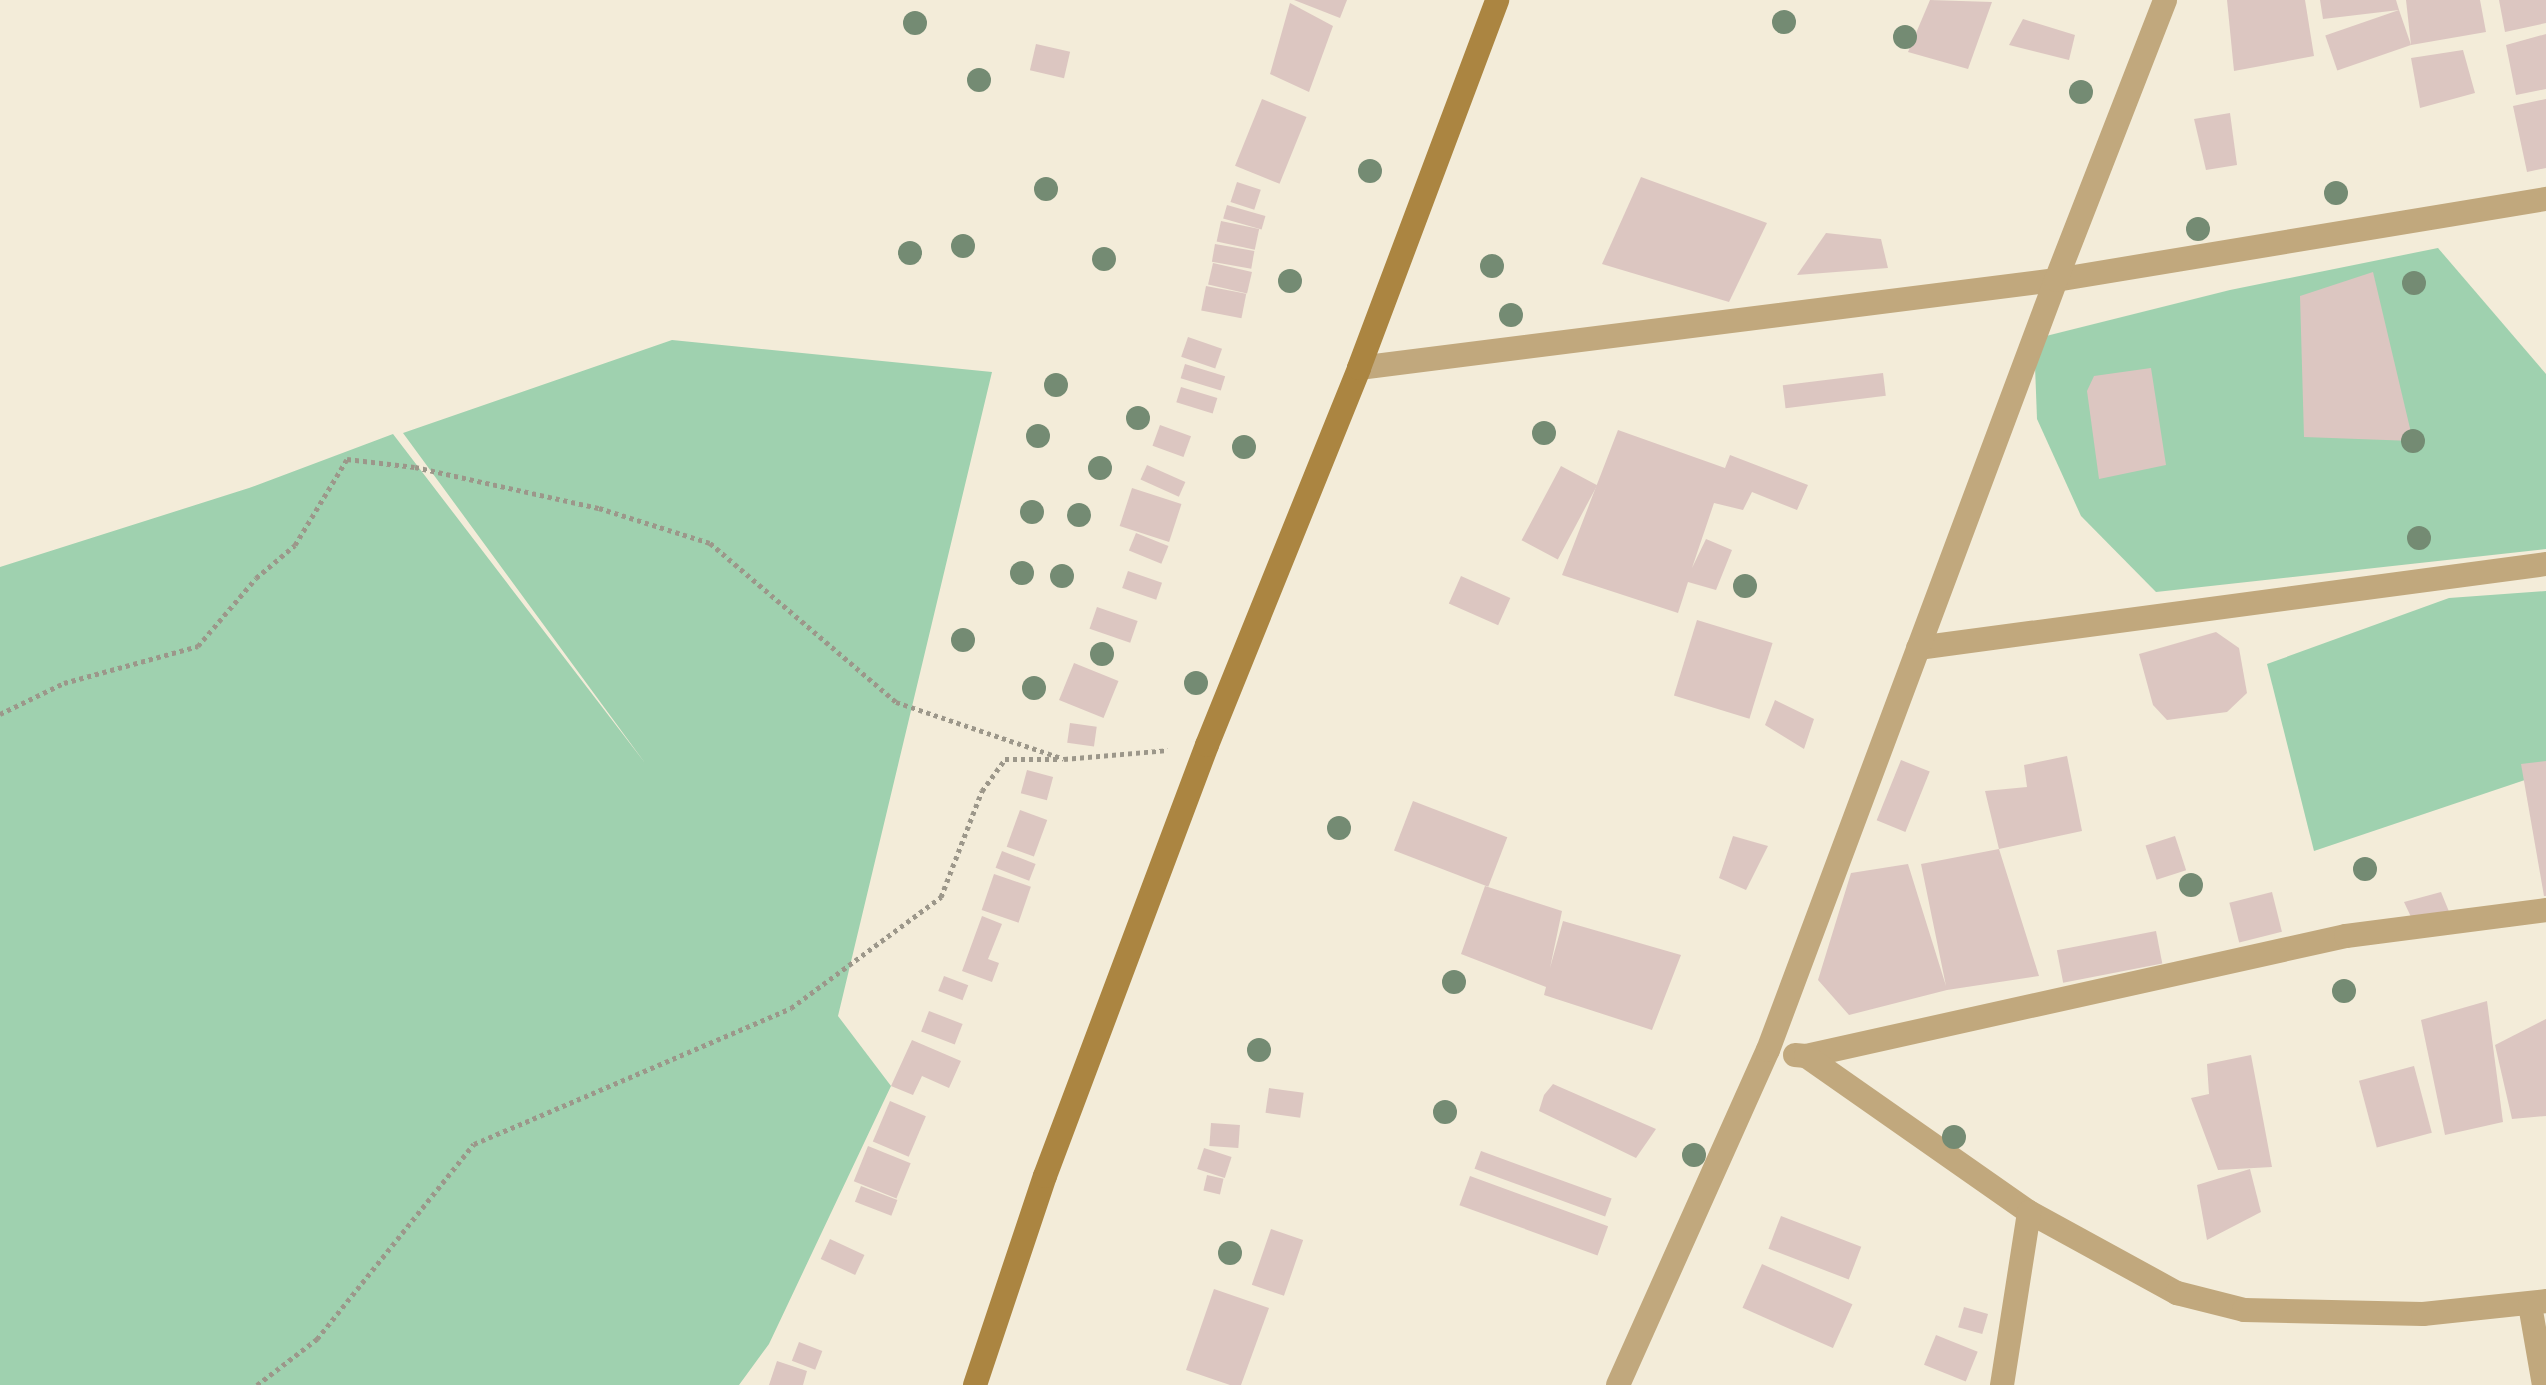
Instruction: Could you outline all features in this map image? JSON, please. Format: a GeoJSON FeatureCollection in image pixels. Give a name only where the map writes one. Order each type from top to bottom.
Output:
{"type":"FeatureCollection","features":[{"type":"Feature","properties":{"kind":"street"},"geometry":{"type":"LineString","coordinates":[[975,1385],[1045,1176],[1207,745],[1359,368],[1497,0]]}},
{"type":"Feature","properties":{"kind":"street"},"geometry":{"type":"LineString","coordinates":[[1618,1385],[1768,1050],[2056,280],[2165,0]]}},
{"type":"Feature","properties":{"kind":"street"},"geometry":{"type":"LineString","coordinates":[[1359,368],[2056,280],[2546,199]]}},
{"type":"Feature","properties":{"kind":"street"},"geometry":{"type":"LineString","coordinates":[[1918,648],[2546,564]]}},
{"type":"Feature","properties":{"kind":"street"},"geometry":{"type":"LineString","coordinates":[[1768,1050],[1806,1056],[2346,936],[2546,910]]}},
{"type":"Feature","properties":{"kind":"street"},"geometry":{"type":"LineString","coordinates":[[1806,1056],[2029,1212],[2177,1293],[2244,1310],[2423,1314],[2538,1303],[2544,1385]]}},
{"type":"Feature","properties":{"kind":"street"},"geometry":{"type":"LineString","coordinates":[[2002,1385],[2029,1212]]}},
{"type":"Feature","properties":{"kind":"path"},"geometry":{"type":"LineString","coordinates":[[0,714],[64,683],[198,646],[256,578],[295,545],[347,459],[415,467],[584,505],[710,543],[896,702],[1064,759]]}},
{"type":"Feature","properties":{"kind":"path"},"geometry":{"type":"LineString","coordinates":[[257,1385],[317,1339],[474,1144],[791,1008],[941,897],[982,791],[1005,759],[1064,759],[1207,745]]}},
{"type":"Feature","properties":{"kind":"green space"},"geometry":{"type":"Polygon","coordinates":[[[2438,248],[2546,374],[2546,549],[2156,592],[2081,516],[2037,419],[2034,339],[2230,290],[2438,248]]]}},
{"type":"Feature","properties":{"kind":"green space"},"geometry":{"type":"Polygon","coordinates":[[[672,340],[992,372],[838,1016],[891,1086],[769,1344],[739,1385],[0,1385],[0,567],[249,488],[393,434],[645,763],[403,433],[672,340]]]}},
{"type":"Feature","properties":{"kind":"green space"},"geometry":{"type":"Polygon","coordinates":[[[2546,591],[2546,773],[2314,851],[2267,664],[2449,598],[2546,591]]]}},
{"type":"Feature","properties":{"kind":"building"},"geometry":{"type":"Polygon","coordinates":[[[1294,0],[1347,0],[1340,18],[1294,0]]]}},
{"type":"Feature","properties":{"kind":"building"},"geometry":{"type":"Polygon","coordinates":[[[1930,0],[1992,2],[1968,69],[1908,52],[1930,0]]]}},
{"type":"Feature","properties":{"kind":"building"},"geometry":{"type":"Polygon","coordinates":[[[2227,0],[2305,0],[2314,56],[2234,71],[2227,0]]]}},
{"type":"Feature","properties":{"kind":"building"},"geometry":{"type":"Polygon","coordinates":[[[2320,0],[2396,0],[2399,10],[2323,19],[2320,0]]]}},
{"type":"Feature","properties":{"kind":"building"},"geometry":{"type":"Polygon","coordinates":[[[2406,0],[2480,0],[2486,32],[2411,45],[2406,0]]]}},
{"type":"Feature","properties":{"kind":"building"},"geometry":{"type":"Polygon","coordinates":[[[2499,0],[2546,0],[2546,23],[2505,32],[2499,0]]]}},
{"type":"Feature","properties":{"kind":"building"},"geometry":{"type":"Polygon","coordinates":[[[1290,3],[1333,26],[1309,92],[1270,74],[1290,3]]]}},
{"type":"Feature","properties":{"kind":"building"},"geometry":{"type":"Polygon","coordinates":[[[2399,10],[2411,45],[2337,70],[2325,35],[2399,10]]]}},
{"type":"Feature","properties":{"kind":"building"},"geometry":{"type":"Polygon","coordinates":[[[2023,19],[2075,35],[2069,60],[2009,45],[2023,19]]]}},
{"type":"Feature","properties":{"kind":"building"},"geometry":{"type":"Polygon","coordinates":[[[2546,34],[2546,89],[2516,95],[2506,45],[2546,34]]]}},
{"type":"Feature","properties":{"kind":"building"},"geometry":{"type":"Polygon","coordinates":[[[1036,44],[1070,52],[1064,78],[1030,70],[1036,44]]]}},
{"type":"Feature","properties":{"kind":"building"},"geometry":{"type":"Polygon","coordinates":[[[2463,50],[2475,93],[2420,108],[2411,58],[2463,50]]]}},
{"type":"Feature","properties":{"kind":"building"},"geometry":{"type":"Polygon","coordinates":[[[1262,99],[1307,117],[1280,184],[1235,166],[1262,99]]]}},
{"type":"Feature","properties":{"kind":"building"},"geometry":{"type":"Polygon","coordinates":[[[2546,99],[2546,168],[2527,172],[2513,106],[2546,99]]]}},
{"type":"Feature","properties":{"kind":"building"},"geometry":{"type":"Polygon","coordinates":[[[2230,113],[2237,165],[2206,170],[2194,119],[2230,113]]]}},
{"type":"Feature","properties":{"kind":"building"},"geometry":{"type":"Polygon","coordinates":[[[1641,177],[1767,223],[1729,302],[1602,264],[1641,177]]]}},
{"type":"Feature","properties":{"kind":"building"},"geometry":{"type":"Polygon","coordinates":[[[1237,182],[1261,190],[1254,210],[1231,202],[1237,182]]]}},
{"type":"Feature","properties":{"kind":"building"},"geometry":{"type":"Polygon","coordinates":[[[1227,205],[1265,216],[1262,229],[1223,218],[1227,205]]]}},
{"type":"Feature","properties":{"kind":"building"},"geometry":{"type":"Polygon","coordinates":[[[1221,221],[1259,229],[1255,250],[1217,242],[1221,221]]]}},
{"type":"Feature","properties":{"kind":"building"},"geometry":{"type":"Polygon","coordinates":[[[1826,233],[1881,239],[1888,268],[1797,275],[1826,233]]]}},
{"type":"Feature","properties":{"kind":"building"},"geometry":{"type":"Polygon","coordinates":[[[1215,244],[1254,251],[1251,269],[1212,262],[1215,244]]]}},
{"type":"Feature","properties":{"kind":"building"},"geometry":{"type":"Polygon","coordinates":[[[1213,263],[1252,272],[1247,293],[1208,284],[1213,263]]]}},
{"type":"Feature","properties":{"kind":"building"},"geometry":{"type":"Polygon","coordinates":[[[2373,272],[2413,441],[2304,437],[2300,296],[2373,272]]]}},
{"type":"Feature","properties":{"kind":"building"},"geometry":{"type":"Polygon","coordinates":[[[1206,286],[1246,294],[1241,318],[1201,311],[1206,286]]]}},
{"type":"Feature","properties":{"kind":"building"},"geometry":{"type":"Polygon","coordinates":[[[1188,337],[1222,349],[1215,369],[1181,357],[1188,337]]]}},
{"type":"Feature","properties":{"kind":"building"},"geometry":{"type":"Polygon","coordinates":[[[1185,364],[1225,376],[1221,391],[1181,378],[1185,364]]]}},
{"type":"Feature","properties":{"kind":"building"},"geometry":{"type":"Polygon","coordinates":[[[2151,368],[2166,465],[2099,479],[2087,391],[2094,376],[2151,368]]]}},
{"type":"Feature","properties":{"kind":"building"},"geometry":{"type":"Polygon","coordinates":[[[1883,373],[1886,396],[1786,408],[1783,385],[1883,373]]]}},
{"type":"Feature","properties":{"kind":"building"},"geometry":{"type":"Polygon","coordinates":[[[1181,387],[1217,398],[1213,413],[1176,402],[1181,387]]]}},
{"type":"Feature","properties":{"kind":"building"},"geometry":{"type":"Polygon","coordinates":[[[1160,425],[1191,436],[1183,457],[1152,446],[1160,425]]]}},
{"type":"Feature","properties":{"kind":"building"},"geometry":{"type":"Polygon","coordinates":[[[1618,430],[1725,468],[1730,455],[1808,485],[1797,510],[1752,492],[1743,510],[1714,503],[1692,568],[1706,539],[1732,550],[1716,590],[1688,582],[1678,613],[1562,575],[1618,430]]]}},
{"type":"Feature","properties":{"kind":"building"},"geometry":{"type":"Polygon","coordinates":[[[1147,465],[1185,482],[1179,497],[1140,480],[1147,465]]]}},
{"type":"Feature","properties":{"kind":"building"},"geometry":{"type":"Polygon","coordinates":[[[1561,466],[1597,485],[1558,559],[1522,540],[1561,466]]]}},
{"type":"Feature","properties":{"kind":"building"},"geometry":{"type":"Polygon","coordinates":[[[1132,488],[1181,504],[1169,542],[1120,526],[1132,488]]]}},
{"type":"Feature","properties":{"kind":"building"},"geometry":{"type":"Polygon","coordinates":[[[1136,533],[1168,546],[1161,564],[1129,551],[1136,533]]]}},
{"type":"Feature","properties":{"kind":"building"},"geometry":{"type":"Polygon","coordinates":[[[1128,571],[1162,583],[1156,600],[1122,588],[1128,571]]]}},
{"type":"Feature","properties":{"kind":"building"},"geometry":{"type":"Polygon","coordinates":[[[1461,576],[1510,598],[1498,625],[1449,603],[1461,576]]]}},
{"type":"Feature","properties":{"kind":"building"},"geometry":{"type":"Polygon","coordinates":[[[1097,607],[1138,621],[1130,643],[1090,629],[1097,607]]]}},
{"type":"Feature","properties":{"kind":"building"},"geometry":{"type":"Polygon","coordinates":[[[1697,620],[1773,643],[1749,719],[1674,696],[1697,620]]]}},
{"type":"Feature","properties":{"kind":"building"},"geometry":{"type":"Polygon","coordinates":[[[2216,632],[2239,648],[2247,693],[2227,712],[2167,720],[2153,705],[2139,654],[2216,632]]]}},
{"type":"Feature","properties":{"kind":"building"},"geometry":{"type":"Polygon","coordinates":[[[1074,663],[1119,681],[1104,718],[1059,700],[1074,663]]]}},
{"type":"Feature","properties":{"kind":"building"},"geometry":{"type":"Polygon","coordinates":[[[1775,700],[1814,719],[1804,749],[1765,725],[1775,700]]]}},
{"type":"Feature","properties":{"kind":"building"},"geometry":{"type":"Polygon","coordinates":[[[1070,723],[1097,727],[1094,747],[1067,743],[1070,723]]]}},
{"type":"Feature","properties":{"kind":"building"},"geometry":{"type":"Polygon","coordinates":[[[2067,756],[2082,831],[1999,849],[1985,791],[2027,787],[2024,765],[2067,756]]]}},
{"type":"Feature","properties":{"kind":"building"},"geometry":{"type":"Polygon","coordinates":[[[1901,760],[1930,772],[1905,832],[1877,820],[1901,760]]]}},
{"type":"Feature","properties":{"kind":"building"},"geometry":{"type":"Polygon","coordinates":[[[2546,761],[2546,896],[2544,896],[2521,764],[2546,761]]]}},
{"type":"Feature","properties":{"kind":"building"},"geometry":{"type":"Polygon","coordinates":[[[1027,770],[1053,777],[1047,800],[1021,793],[1027,770]]]}},
{"type":"Feature","properties":{"kind":"building"},"geometry":{"type":"Polygon","coordinates":[[[1413,801],[1507,837],[1488,887],[1394,850],[1413,801]]]}},
{"type":"Feature","properties":{"kind":"building"},"geometry":{"type":"Polygon","coordinates":[[[1020,810],[1047,820],[1034,857],[1007,847],[1020,810]]]}},
{"type":"Feature","properties":{"kind":"building"},"geometry":{"type":"Polygon","coordinates":[[[1733,836],[1768,846],[1746,890],[1719,878],[1733,836]]]}},
{"type":"Feature","properties":{"kind":"building"},"geometry":{"type":"Polygon","coordinates":[[[2175,836],[2186,870],[2157,880],[2146,846],[2175,836]]]}},
{"type":"Feature","properties":{"kind":"building"},"geometry":{"type":"Polygon","coordinates":[[[1999,849],[2039,976],[1947,990],[1849,1015],[1818,980],[1851,873],[1908,864],[1946,986],[1921,864],[1999,849]]]}},
{"type":"Feature","properties":{"kind":"building"},"geometry":{"type":"Polygon","coordinates":[[[1002,851],[1036,864],[1029,881],[996,868],[1002,851]]]}},
{"type":"Feature","properties":{"kind":"building"},"geometry":{"type":"Polygon","coordinates":[[[994,874],[1031,887],[1019,923],[982,910],[994,874]]]}},
{"type":"Feature","properties":{"kind":"building"},"geometry":{"type":"Polygon","coordinates":[[[1485,886],[1562,911],[1550,968],[1563,921],[1681,955],[1652,1030],[1544,995],[1546,987],[1461,954],[1485,886]]]}},
{"type":"Feature","properties":{"kind":"building"},"geometry":{"type":"Polygon","coordinates":[[[2272,892],[2282,932],[2239,942],[2229,903],[2272,892]]]}},
{"type":"Feature","properties":{"kind":"building"},"geometry":{"type":"Polygon","coordinates":[[[2441,892],[2450,914],[2411,917],[2404,902],[2441,892]]]}},
{"type":"Feature","properties":{"kind":"building"},"geometry":{"type":"Polygon","coordinates":[[[982,916],[1002,924],[988,959],[999,963],[992,982],[962,971],[982,916]]]}},
{"type":"Feature","properties":{"kind":"building"},"geometry":{"type":"Polygon","coordinates":[[[2156,931],[2162,963],[2063,983],[2057,950],[2156,931]]]}},
{"type":"Feature","properties":{"kind":"building"},"geometry":{"type":"Polygon","coordinates":[[[944,976],[968,985],[963,1000],[938,991],[944,976]]]}},
{"type":"Feature","properties":{"kind":"building"},"geometry":{"type":"Polygon","coordinates":[[[2487,1001],[2503,1122],[2445,1135],[2421,1020],[2487,1001]]]}},
{"type":"Feature","properties":{"kind":"building"},"geometry":{"type":"Polygon","coordinates":[[[929,1011],[963,1024],[955,1044],[921,1032],[929,1011]]]}},
{"type":"Feature","properties":{"kind":"building"},"geometry":{"type":"Polygon","coordinates":[[[2546,1019],[2546,1116],[2512,1119],[2495,1045],[2546,1019]]]}},
{"type":"Feature","properties":{"kind":"building"},"geometry":{"type":"Polygon","coordinates":[[[912,1040],[961,1061],[949,1088],[922,1076],[913,1095],[891,1086],[912,1040]]]}},
{"type":"Feature","properties":{"kind":"building"},"geometry":{"type":"Polygon","coordinates":[[[2251,1055],[2272,1167],[2218,1170],[2191,1098],[2209,1094],[2207,1064],[2251,1055]]]}},
{"type":"Feature","properties":{"kind":"building"},"geometry":{"type":"Polygon","coordinates":[[[2414,1066],[2432,1133],[2377,1147],[2359,1081],[2414,1066]]]}},
{"type":"Feature","properties":{"kind":"building"},"geometry":{"type":"Polygon","coordinates":[[[1553,1084],[1656,1129],[1636,1158],[1539,1111],[1544,1095],[1553,1084]]]}},
{"type":"Feature","properties":{"kind":"building"},"geometry":{"type":"Polygon","coordinates":[[[1269,1088],[1304,1093],[1300,1118],[1266,1113],[1269,1088]]]}},
{"type":"Feature","properties":{"kind":"building"},"geometry":{"type":"Polygon","coordinates":[[[890,1101],[926,1116],[909,1157],[873,1142],[890,1101]]]}},
{"type":"Feature","properties":{"kind":"building"},"geometry":{"type":"Polygon","coordinates":[[[1211,1123],[1240,1125],[1238,1148],[1209,1146],[1211,1123]]]}},
{"type":"Feature","properties":{"kind":"building"},"geometry":{"type":"Polygon","coordinates":[[[868,1146],[911,1163],[896,1198],[854,1181],[868,1146]]]}},
{"type":"Feature","properties":{"kind":"building"},"geometry":{"type":"Polygon","coordinates":[[[1204,1148],[1232,1157],[1225,1178],[1197,1169],[1204,1148]]]}},
{"type":"Feature","properties":{"kind":"building"},"geometry":{"type":"Polygon","coordinates":[[[1481,1151],[1612,1199],[1605,1216],[1475,1169],[1481,1151]]]}},
{"type":"Feature","properties":{"kind":"building"},"geometry":{"type":"Polygon","coordinates":[[[2250,1169],[2261,1212],[2207,1240],[2197,1185],[2250,1169]]]}},
{"type":"Feature","properties":{"kind":"building"},"geometry":{"type":"Polygon","coordinates":[[[1207,1175],[1224,1179],[1220,1194],[1203,1191],[1207,1175]]]}},
{"type":"Feature","properties":{"kind":"building"},"geometry":{"type":"Polygon","coordinates":[[[1470,1176],[1608,1226],[1598,1255],[1459,1205],[1470,1176]]]}},
{"type":"Feature","properties":{"kind":"building"},"geometry":{"type":"Polygon","coordinates":[[[861,1186],[897,1200],[891,1216],[855,1202],[861,1186]]]}},
{"type":"Feature","properties":{"kind":"building"},"geometry":{"type":"Polygon","coordinates":[[[1781,1216],[1861,1247],[1849,1279],[1768,1249],[1781,1216]]]}},
{"type":"Feature","properties":{"kind":"building"},"geometry":{"type":"Polygon","coordinates":[[[1271,1229],[1303,1240],[1284,1296],[1252,1285],[1271,1229]]]}},
{"type":"Feature","properties":{"kind":"building"},"geometry":{"type":"Polygon","coordinates":[[[830,1239],[864,1255],[855,1275],[821,1259],[830,1239]]]}},
{"type":"Feature","properties":{"kind":"building"},"geometry":{"type":"Polygon","coordinates":[[[1762,1264],[1852,1304],[1833,1348],[1742,1308],[1762,1264]]]}},
{"type":"Feature","properties":{"kind":"building"},"geometry":{"type":"Polygon","coordinates":[[[1214,1289],[1269,1308],[1241,1385],[1230,1385],[1186,1370],[1214,1289]]]}},
{"type":"Feature","properties":{"kind":"building"},"geometry":{"type":"Polygon","coordinates":[[[1964,1307],[1988,1314],[1982,1334],[1958,1327],[1964,1307]]]}},
{"type":"Feature","properties":{"kind":"building"},"geometry":{"type":"Polygon","coordinates":[[[1936,1335],[1978,1352],[1966,1382],[1924,1365],[1936,1335]]]}},
{"type":"Feature","properties":{"kind":"building"},"geometry":{"type":"Polygon","coordinates":[[[799,1342],[822,1351],[815,1370],[792,1361],[799,1342]]]}},
{"type":"Feature","properties":{"kind":"building"},"geometry":{"type":"Polygon","coordinates":[[[777,1361],[807,1371],[803,1385],[769,1385],[777,1361]]]}}]}
